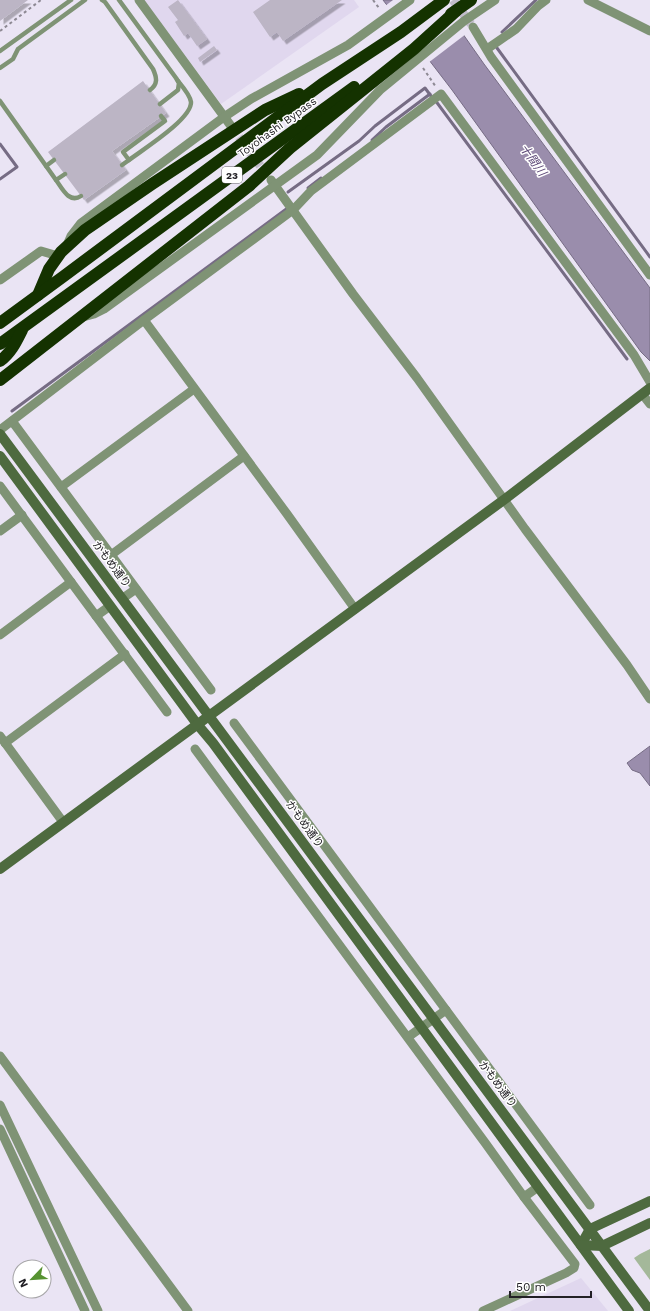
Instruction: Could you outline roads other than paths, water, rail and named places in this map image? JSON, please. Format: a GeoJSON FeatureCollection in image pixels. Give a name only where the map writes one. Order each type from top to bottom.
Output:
{"type":"FeatureCollection","features":[{"type":"Feature","properties":{"kind":"highway","name":"Toyohashi Bypass"},"geometry":{"type":"LineString","coordinates":[[0,323],[322,84],[400,32],[444,0]]}},
{"type":"Feature","properties":{"kind":"highway","name":"Toyohashi Bypass"},"geometry":{"type":"LineString","coordinates":[[0,344],[415,51],[456,10],[471,0]]}},
{"type":"Feature","properties":{"kind":"highway","name":"23"},"geometry":{"type":"LineString","coordinates":[[0,380],[249,186],[290,148],[415,51]]}},
{"type":"Feature","properties":{"kind":"highway"},"geometry":{"type":"LineString","coordinates":[[3,359],[13,348],[49,269],[58,256],[85,230],[265,110],[322,84]]}},
{"type":"Feature","properties":{"kind":"street"},"geometry":{"type":"LineString","coordinates":[[139,0],[231,126]]}},
{"type":"Feature","properties":{"kind":"street"},"geometry":{"type":"LineString","coordinates":[[67,247],[71,236],[81,223],[224,117],[251,99],[348,45],[410,0]]}},
{"type":"Feature","properties":{"kind":"street"},"geometry":{"type":"LineString","coordinates":[[78,319],[104,309],[272,182],[317,155],[380,90],[415,51],[464,22],[495,0]]}},
{"type":"Feature","properties":{"kind":"street"},"geometry":{"type":"LineString","coordinates":[[487,49],[516,29],[538,6],[546,0]]}},
{"type":"Feature","properties":{"kind":"street"},"geometry":{"type":"LineString","coordinates":[[588,0],[650,31]]}},
{"type":"Feature","properties":{"kind":"street"},"geometry":{"type":"LineString","coordinates":[[474,27],[487,49],[650,275]]}},
{"type":"Feature","properties":{"kind":"street"},"geometry":{"type":"LineString","coordinates":[[0,430],[144,320],[293,210],[311,191],[441,94],[634,355],[650,382]]}},
{"type":"Feature","properties":{"kind":"street"},"geometry":{"type":"LineString","coordinates":[[272,182],[353,294],[417,378],[525,529],[627,665],[650,699]]}},
{"type":"Feature","properties":{"kind":"street"},"geometry":{"type":"LineString","coordinates":[[0,280],[41,251],[58,256]]}},
{"type":"Feature","properties":{"kind":"street"},"geometry":{"type":"LineString","coordinates":[[0,318],[22,330]]}},
{"type":"Feature","properties":{"kind":"street"},"geometry":{"type":"LineString","coordinates":[[144,320],[355,609]]}},
{"type":"Feature","properties":{"kind":"street"},"geometry":{"type":"LineString","coordinates":[[61,487],[194,388]]}},
{"type":"Feature","properties":{"kind":"street"},"geometry":{"type":"LineString","coordinates":[[0,869],[209,714],[505,499],[646,391],[650,404]]}},
{"type":"Feature","properties":{"kind":"street"},"geometry":{"type":"LineString","coordinates":[[12,421],[211,690]]}},
{"type":"Feature","properties":{"kind":"street","name":"かもめ通り"},"geometry":{"type":"LineString","coordinates":[[0,434],[650,1311]]}},
{"type":"Feature","properties":{"kind":"street"},"geometry":{"type":"LineString","coordinates":[[0,456],[197,724],[213,742],[629,1311]]}},
{"type":"Feature","properties":{"kind":"street"},"geometry":{"type":"LineString","coordinates":[[111,555],[244,456]]}},
{"type":"Feature","properties":{"kind":"street"},"geometry":{"type":"LineString","coordinates":[[0,486],[167,712]]}},
{"type":"Feature","properties":{"kind":"street"},"geometry":{"type":"LineString","coordinates":[[0,532],[22,515]]}},
{"type":"Feature","properties":{"kind":"street"},"geometry":{"type":"LineString","coordinates":[[0,635],[71,582]]}},
{"type":"Feature","properties":{"kind":"street"},"geometry":{"type":"LineString","coordinates":[[123,598],[136,588]]}},
{"type":"Feature","properties":{"kind":"street"},"geometry":{"type":"LineString","coordinates":[[96,616],[110,606]]}},
{"type":"Feature","properties":{"kind":"street"},"geometry":{"type":"LineString","coordinates":[[63,822],[2,740],[125,654]]}},
{"type":"Feature","properties":{"kind":"street"},"geometry":{"type":"LineString","coordinates":[[234,723],[590,1205]]}},
{"type":"Feature","properties":{"kind":"street"},"geometry":{"type":"LineString","coordinates":[[195,749],[408,1037],[524,1197],[575,1264],[574,1268],[566,1273],[483,1311]]}},
{"type":"Feature","properties":{"kind":"street"},"geometry":{"type":"LineString","coordinates":[[408,1037],[446,1010]]}},
{"type":"Feature","properties":{"kind":"street"},"geometry":{"type":"LineString","coordinates":[[0,1056],[188,1311]]}},
{"type":"Feature","properties":{"kind":"street"},"geometry":{"type":"LineString","coordinates":[[0,1105],[98,1311]]}},
{"type":"Feature","properties":{"kind":"street"},"geometry":{"type":"LineString","coordinates":[[0,1129],[85,1311]]}},
{"type":"Feature","properties":{"kind":"street"},"geometry":{"type":"LineString","coordinates":[[537,1158],[549,1149]]}},
{"type":"Feature","properties":{"kind":"street"},"geometry":{"type":"LineString","coordinates":[[524,1197],[538,1187]]}},
{"type":"Feature","properties":{"kind":"street"},"geometry":{"type":"LineString","coordinates":[[581,1245],[590,1229],[650,1201]]}},
{"type":"Feature","properties":{"kind":"street"},"geometry":{"type":"LineString","coordinates":[[581,1245],[602,1246],[650,1223]]}},
{"type":"Feature","properties":{"kind":"lane"},"geometry":{"type":"LineString","coordinates":[[0,51],[71,0]]}},
{"type":"Feature","properties":{"kind":"lane"},"geometry":{"type":"LineString","coordinates":[[0,68],[13,59],[18,49],[85,0]]}},
{"type":"Feature","properties":{"kind":"lane"},"geometry":{"type":"LineString","coordinates":[[102,0],[153,69],[157,78],[150,90]]}},
{"type":"Feature","properties":{"kind":"lane"},"geometry":{"type":"LineString","coordinates":[[119,0],[190,97],[191,104],[186,115],[178,124],[122,165]]}},
{"type":"Feature","properties":{"kind":"lane"},"geometry":{"type":"LineString","coordinates":[[160,104],[178,90],[179,83],[176,78]]}},
{"type":"Feature","properties":{"kind":"lane"},"geometry":{"type":"LineString","coordinates":[[0,101],[68,196],[74,198],[81,196]]}},
{"type":"Feature","properties":{"kind":"lane"},"geometry":{"type":"LineString","coordinates":[[128,160],[123,152],[165,121],[161,116]]}},
{"type":"Feature","properties":{"kind":"lane"},"geometry":{"type":"LineString","coordinates":[[46,166],[54,160]]}},
{"type":"Feature","properties":{"kind":"lane"},"geometry":{"type":"LineString","coordinates":[[56,180],[65,174]]}},
{"type":"Feature","properties":{"kind":"water","name":"十間川"},"geometry":{"type":"Polygon","coordinates":[[[383,0],[439,0],[484,64],[650,288],[650,361],[641,352],[452,90],[383,0]]]}},
{"type":"Feature","properties":{"kind":"water"},"geometry":{"type":"Polygon","coordinates":[[[650,746],[650,786],[640,773],[632,770],[627,763],[650,746]]]}},
{"type":"Feature","properties":{"kind":"waterway"},"geometry":{"type":"LineString","coordinates":[[502,32],[536,0]]}},
{"type":"Feature","properties":{"kind":"waterway"},"geometry":{"type":"LineString","coordinates":[[497,48],[650,257]]}},
{"type":"Feature","properties":{"kind":"waterway"},"geometry":{"type":"LineString","coordinates":[[288,192],[359,141],[375,126],[425,88],[431,96]]}},
{"type":"Feature","properties":{"kind":"waterway"},"geometry":{"type":"LineString","coordinates":[[372,140],[386,127],[430,94]]}},
{"type":"Feature","properties":{"kind":"waterway"},"geometry":{"type":"LineString","coordinates":[[435,100],[627,359]]}},
{"type":"Feature","properties":{"kind":"waterway"},"geometry":{"type":"LineString","coordinates":[[0,144],[17,167],[0,179]]}},
{"type":"Feature","properties":{"kind":"waterway"},"geometry":{"type":"LineString","coordinates":[[308,188],[321,178]]}},
{"type":"Feature","properties":{"kind":"waterway"},"geometry":{"type":"LineString","coordinates":[[12,411],[289,207]]}},
{"type":"Feature","properties":{"kind":"tunnel"},"geometry":{"type":"LineString","coordinates":[[453,0],[471,24]]}},
{"type":"Feature","properties":{"kind":"tunnel"},"geometry":{"type":"LineString","coordinates":[[231,126],[267,175]]}}]}
